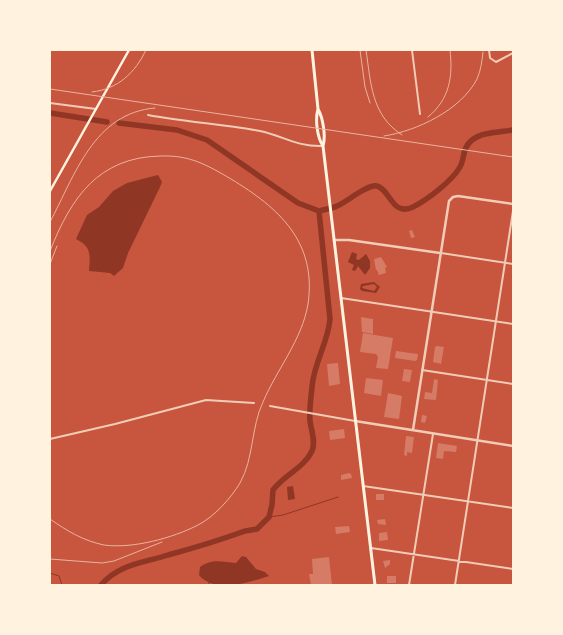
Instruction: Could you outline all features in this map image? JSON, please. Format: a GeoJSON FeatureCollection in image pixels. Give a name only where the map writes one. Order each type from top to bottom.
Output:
{"type":"FeatureCollection","features":[{"type":"Feature","properties":{"kind":"main road"},"geometry":{"type":"LineString","coordinates":[[50,191],[129,50]]}},
{"type":"Feature","properties":{"kind":"main road"},"geometry":{"type":"LineString","coordinates":[[312,50],[318,109],[317,122],[320,141],[323,146],[375,585]]}},
{"type":"Feature","properties":{"kind":"street"},"geometry":{"type":"LineString","coordinates":[[412,50],[420,114]]}},
{"type":"Feature","properties":{"kind":"street"},"geometry":{"type":"LineString","coordinates":[[489,50],[492,60],[499,62],[513,54]]}},
{"type":"Feature","properties":{"kind":"street"},"geometry":{"type":"LineString","coordinates":[[50,103],[96,109]]}},
{"type":"Feature","properties":{"kind":"street"},"geometry":{"type":"LineString","coordinates":[[148,116],[261,132],[272,134],[291,142],[308,146],[323,146]]}},
{"type":"Feature","properties":{"kind":"street"},"geometry":{"type":"LineString","coordinates":[[413,430],[448,203],[453,197],[460,196],[513,204]]}},
{"type":"Feature","properties":{"kind":"street"},"geometry":{"type":"LineString","coordinates":[[455,585],[513,211]]}},
{"type":"Feature","properties":{"kind":"street"},"geometry":{"type":"LineString","coordinates":[[334,240],[349,240],[513,264]]}},
{"type":"Feature","properties":{"kind":"street"},"geometry":{"type":"LineString","coordinates":[[341,298],[513,324]]}},
{"type":"Feature","properties":{"kind":"street"},"geometry":{"type":"LineString","coordinates":[[422,370],[513,384]]}},
{"type":"Feature","properties":{"kind":"street"},"geometry":{"type":"LineString","coordinates":[[50,439],[115,424],[206,400],[254,403]]}},
{"type":"Feature","properties":{"kind":"street"},"geometry":{"type":"LineString","coordinates":[[270,406],[513,446]]}},
{"type":"Feature","properties":{"kind":"street"},"geometry":{"type":"LineString","coordinates":[[409,585],[433,434]]}},
{"type":"Feature","properties":{"kind":"street"},"geometry":{"type":"LineString","coordinates":[[363,486],[513,508]]}},
{"type":"Feature","properties":{"kind":"street"},"geometry":{"type":"LineString","coordinates":[[371,548],[513,570]]}},
{"type":"Feature","properties":{"kind":"shaded area"},"geometry":{"type":"Polygon","coordinates":[[[158,175],[162,182],[128,253],[123,268],[114,276],[110,273],[89,271],[89,252],[85,245],[76,239],[87,215],[99,207],[113,191],[127,183],[158,175]]]}},
{"type":"Feature","properties":{"kind":"shaded area"},"geometry":{"type":"Polygon","coordinates":[[[352,252],[357,254],[356,259],[359,260],[366,254],[370,261],[370,268],[365,275],[358,266],[355,271],[352,270],[354,265],[348,262],[352,252]]]}},
{"type":"Feature","properties":{"kind":"shaded area"},"geometry":{"type":"Polygon","coordinates":[[[374,282],[380,287],[376,293],[362,291],[360,289],[361,284],[374,282]],[[374,284],[363,286],[362,288],[374,291],[377,287],[374,284]]]}},
{"type":"Feature","properties":{"kind":"shaded area"},"geometry":{"type":"Polygon","coordinates":[[[293,486],[295,499],[288,500],[287,487],[293,486]]]}},
{"type":"Feature","properties":{"kind":"shaded area"},"geometry":{"type":"Polygon","coordinates":[[[242,556],[246,557],[256,569],[265,572],[269,576],[232,585],[223,585],[206,581],[199,575],[200,567],[204,564],[218,561],[236,563],[242,556]]]}},
{"type":"Feature","properties":{"kind":"building"},"geometry":{"type":"Polygon","coordinates":[[[412,230],[415,237],[411,238],[409,231],[412,230]]]}},
{"type":"Feature","properties":{"kind":"building"},"geometry":{"type":"Polygon","coordinates":[[[381,257],[387,267],[385,268],[386,273],[379,275],[376,270],[374,259],[381,257]]]}},
{"type":"Feature","properties":{"kind":"building"},"geometry":{"type":"Polygon","coordinates":[[[361,317],[373,319],[373,334],[362,332],[361,317]]]}},
{"type":"Feature","properties":{"kind":"building"},"geometry":{"type":"Polygon","coordinates":[[[363,333],[393,338],[388,369],[376,368],[378,357],[376,354],[360,352],[363,333]]]}},
{"type":"Feature","properties":{"kind":"building"},"geometry":{"type":"Polygon","coordinates":[[[435,347],[444,347],[441,364],[433,362],[435,347]]]}},
{"type":"Feature","properties":{"kind":"building"},"geometry":{"type":"Polygon","coordinates":[[[396,351],[418,354],[417,360],[395,358],[396,351]]]}},
{"type":"Feature","properties":{"kind":"building"},"geometry":{"type":"Polygon","coordinates":[[[338,363],[340,384],[329,386],[327,364],[338,363]]]}},
{"type":"Feature","properties":{"kind":"building"},"geometry":{"type":"Polygon","coordinates":[[[404,369],[412,370],[410,382],[402,381],[404,369]]]}},
{"type":"Feature","properties":{"kind":"building"},"geometry":{"type":"Polygon","coordinates":[[[366,378],[383,380],[381,396],[364,393],[366,378]]]}},
{"type":"Feature","properties":{"kind":"building"},"geometry":{"type":"Polygon","coordinates":[[[434,379],[438,380],[436,400],[424,399],[425,392],[432,393],[434,379]]]}},
{"type":"Feature","properties":{"kind":"building"},"geometry":{"type":"Polygon","coordinates":[[[388,393],[402,396],[399,419],[384,417],[388,393]]]}},
{"type":"Feature","properties":{"kind":"building"},"geometry":{"type":"Polygon","coordinates":[[[422,415],[427,416],[425,423],[421,422],[422,415]]]}},
{"type":"Feature","properties":{"kind":"building"},"geometry":{"type":"Polygon","coordinates":[[[344,429],[345,438],[330,440],[329,431],[344,429]]]}},
{"type":"Feature","properties":{"kind":"building"},"geometry":{"type":"Polygon","coordinates":[[[406,436],[414,437],[412,453],[407,452],[407,456],[404,455],[406,436]]]}},
{"type":"Feature","properties":{"kind":"building"},"geometry":{"type":"Polygon","coordinates":[[[438,443],[457,446],[456,452],[444,451],[443,459],[436,458],[438,443]]]}},
{"type":"Feature","properties":{"kind":"building"},"geometry":{"type":"Polygon","coordinates":[[[351,474],[352,478],[341,480],[341,475],[351,474]]]}},
{"type":"Feature","properties":{"kind":"building"},"geometry":{"type":"Polygon","coordinates":[[[376,494],[384,494],[384,500],[376,500],[376,494]]]}},
{"type":"Feature","properties":{"kind":"building"},"geometry":{"type":"Polygon","coordinates":[[[385,519],[386,525],[378,524],[377,520],[385,519]]]}},
{"type":"Feature","properties":{"kind":"building"},"geometry":{"type":"Polygon","coordinates":[[[349,526],[350,532],[336,534],[335,527],[349,526]]]}},
{"type":"Feature","properties":{"kind":"building"},"geometry":{"type":"Polygon","coordinates":[[[387,532],[388,540],[379,541],[379,533],[387,532]]]}},
{"type":"Feature","properties":{"kind":"building"},"geometry":{"type":"Polygon","coordinates":[[[329,557],[332,585],[311,585],[309,574],[313,574],[312,559],[329,557]]]}},
{"type":"Feature","properties":{"kind":"building"},"geometry":{"type":"Polygon","coordinates":[[[390,560],[390,564],[385,568],[383,561],[390,560]]]}},
{"type":"Feature","properties":{"kind":"building"},"geometry":{"type":"Polygon","coordinates":[[[387,576],[396,576],[396,583],[387,583],[387,576]]]}},
{"type":"Feature","properties":{"kind":"waterway"},"geometry":{"type":"LineString","coordinates":[[50,113],[107,122]]}},
{"type":"Feature","properties":{"kind":"waterway"},"geometry":{"type":"LineString","coordinates":[[119,123],[177,130],[207,140],[298,203],[319,211]]}},
{"type":"Feature","properties":{"kind":"waterway"},"geometry":{"type":"LineString","coordinates":[[319,211],[337,206],[363,190],[373,186],[381,188],[396,206],[406,209],[413,207],[432,195],[451,178],[462,164],[465,150],[472,140],[481,135],[513,130]]}},
{"type":"Feature","properties":{"kind":"waterway"},"geometry":{"type":"LineString","coordinates":[[101,585],[108,578],[132,565],[197,547],[245,531],[257,529],[269,517],[272,505],[273,490],[299,467],[312,451],[313,439],[310,413],[313,378],[327,336],[330,319],[319,211]]}},
{"type":"Feature","properties":{"kind":"waterway"},"geometry":{"type":"LineString","coordinates":[[269,517],[283,515],[338,497]]}},
{"type":"Feature","properties":{"kind":"waterway"},"geometry":{"type":"LineString","coordinates":[[50,573],[59,576],[62,585]]}},
{"type":"Feature","properties":{"kind":"railway"},"geometry":{"type":"LineString","coordinates":[[92,92],[110,87],[125,78],[137,66],[146,50]]}},
{"type":"Feature","properties":{"kind":"railway"},"geometry":{"type":"LineString","coordinates":[[360,50],[365,87],[370,103]]}},
{"type":"Feature","properties":{"kind":"railway"},"geometry":{"type":"LineString","coordinates":[[366,50],[371,86],[378,108],[384,118],[402,135]]}},
{"type":"Feature","properties":{"kind":"railway"},"geometry":{"type":"LineString","coordinates":[[428,117],[441,103],[448,86],[451,69],[450,50]]}},
{"type":"Feature","properties":{"kind":"railway"},"geometry":{"type":"LineString","coordinates":[[384,136],[424,124],[437,117],[460,100],[470,90],[477,79],[483,52]]}},
{"type":"Feature","properties":{"kind":"railway"},"geometry":{"type":"LineString","coordinates":[[50,89],[513,157]]}},
{"type":"Feature","properties":{"kind":"railway"},"geometry":{"type":"LineString","coordinates":[[50,222],[78,167],[89,149],[102,134],[116,121],[134,112],[155,108]]}},
{"type":"Feature","properties":{"kind":"railway"},"geometry":{"type":"LineString","coordinates":[[50,251],[67,214],[78,198],[90,184],[104,173],[120,164],[139,158],[161,156],[181,157],[206,165],[231,179],[265,202],[279,215],[291,229],[300,245],[307,262],[309,282],[308,304],[305,317],[295,342],[259,412],[245,473],[232,495],[222,507],[204,522],[188,530],[165,538],[139,544],[115,546],[90,541],[69,531],[50,519]]}},
{"type":"Feature","properties":{"kind":"railway"},"geometry":{"type":"LineString","coordinates":[[50,264],[57,246]]}},
{"type":"Feature","properties":{"kind":"railway"},"geometry":{"type":"LineString","coordinates":[[50,559],[102,563],[114,561],[162,542]]}}]}
